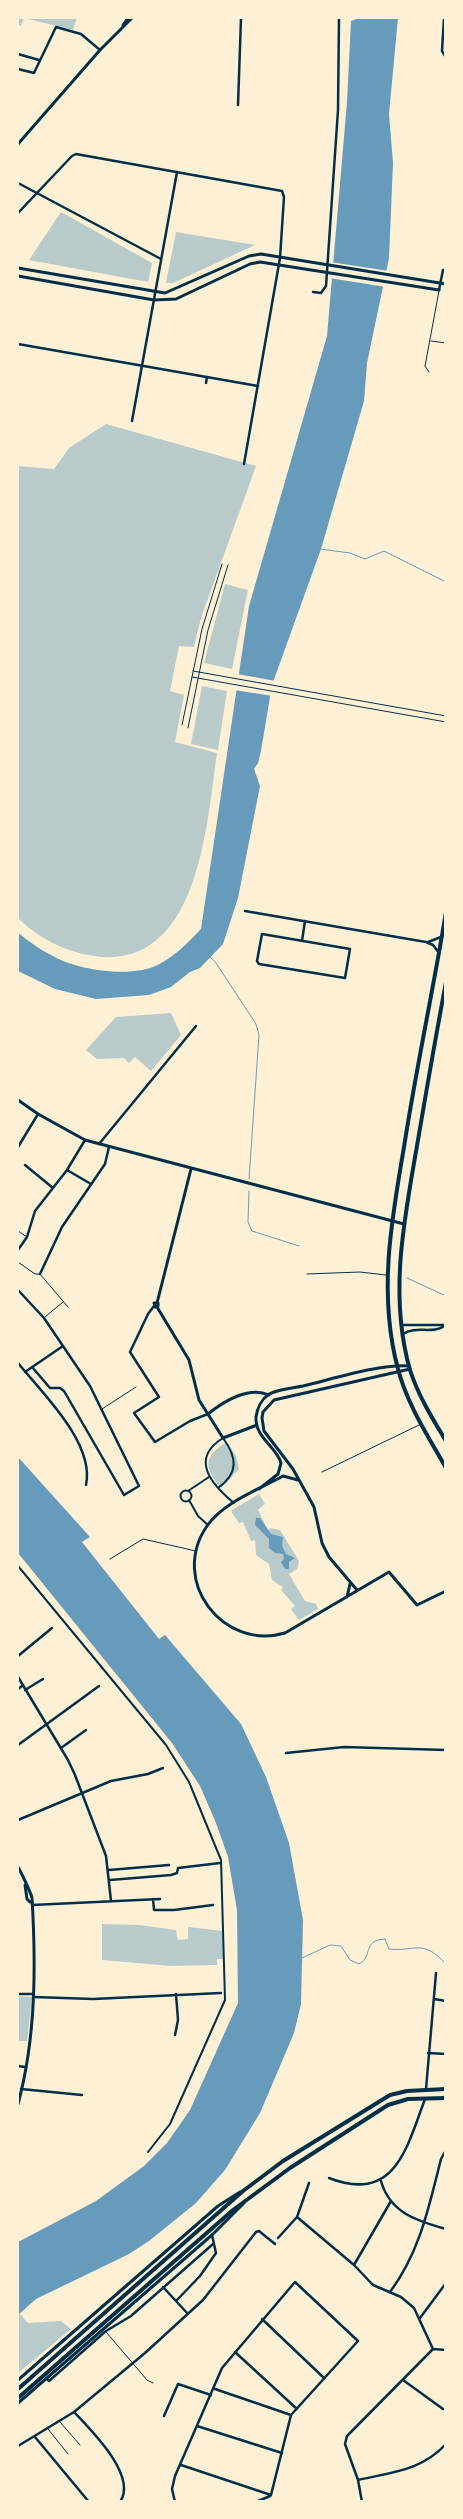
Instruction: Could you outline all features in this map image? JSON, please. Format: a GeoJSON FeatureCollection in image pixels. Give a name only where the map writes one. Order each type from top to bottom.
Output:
{"type":"FeatureCollection","features":[{"type":"Feature","properties":{"kind":"main road"},"geometry":{"type":"LineString","coordinates":[[391,1366],[394,1363],[387,1266],[392,1221],[446,912]]}},
{"type":"Feature","properties":{"kind":"main road"},"geometry":{"type":"LineString","coordinates":[[446,982],[404,1224],[399,1272],[403,1334],[410,1367],[419,1394],[446,1441]]}},
{"type":"Feature","properties":{"kind":"main road"},"geometry":{"type":"LineString","coordinates":[[392,1344],[398,1372],[409,1402],[446,1468]]}},
{"type":"Feature","properties":{"kind":"main road"},"geometry":{"type":"LineString","coordinates":[[18,2389],[243,2190],[283,2161],[382,2099],[398,2092],[446,2089]]}},
{"type":"Feature","properties":{"kind":"main road"},"geometry":{"type":"LineString","coordinates":[[18,2398],[198,2240],[250,2197],[377,2111],[398,2101],[446,2098]]}},
{"type":"Feature","properties":{"kind":"street"},"geometry":{"type":"LineString","coordinates":[[122,28],[128,18]]}},
{"type":"Feature","properties":{"kind":"street"},"geometry":{"type":"LineString","coordinates":[[18,144],[100,50],[132,18]]}},
{"type":"Feature","properties":{"kind":"street"},"geometry":{"type":"LineString","coordinates":[[238,105],[240,18]]}},
{"type":"Feature","properties":{"kind":"street"},"geometry":{"type":"LineString","coordinates":[[312,292],[321,293],[326,286],[338,110],[339,18]]}},
{"type":"Feature","properties":{"kind":"street"},"geometry":{"type":"LineString","coordinates":[[444,18],[442,51],[446,58]]}},
{"type":"Feature","properties":{"kind":"street"},"geometry":{"type":"LineString","coordinates":[[18,69],[34,73],[39,60],[58,27],[81,34],[100,50]]}},
{"type":"Feature","properties":{"kind":"street"},"geometry":{"type":"LineString","coordinates":[[18,54],[39,60]]}},
{"type":"Feature","properties":{"kind":"street"},"geometry":{"type":"LineString","coordinates":[[18,213],[76,154],[281,190],[283,193],[280,258],[244,464]]}},
{"type":"Feature","properties":{"kind":"street"},"geometry":{"type":"LineString","coordinates":[[132,421],[177,172]]}},
{"type":"Feature","properties":{"kind":"street"},"geometry":{"type":"LineString","coordinates":[[18,183],[161,258]]}},
{"type":"Feature","properties":{"kind":"street"},"geometry":{"type":"LineString","coordinates":[[18,268],[155,292],[170,292],[249,256],[260,254],[446,284]]}},
{"type":"Feature","properties":{"kind":"street"},"geometry":{"type":"LineString","coordinates":[[18,276],[154,300],[176,300],[255,263],[279,265],[439,290],[443,270]]}},
{"type":"Feature","properties":{"kind":"street"},"geometry":{"type":"LineString","coordinates":[[18,344],[258,386]]}},
{"type":"Feature","properties":{"kind":"street"},"geometry":{"type":"LineString","coordinates":[[206,383],[207,377]]}},
{"type":"Feature","properties":{"kind":"street"},"geometry":{"type":"LineString","coordinates":[[246,422],[251,423]]}},
{"type":"Feature","properties":{"kind":"street"},"geometry":{"type":"LineString","coordinates":[[245,911],[426,942],[433,945],[439,953]]}},
{"type":"Feature","properties":{"kind":"street"},"geometry":{"type":"LineString","coordinates":[[302,941],[305,921]]}},
{"type":"Feature","properties":{"kind":"street"},"geometry":{"type":"LineString","coordinates":[[258,930],[262,934],[350,949],[355,946]]}},
{"type":"Feature","properties":{"kind":"street"},"geometry":{"type":"LineString","coordinates":[[262,934],[257,961],[259,964],[345,978]]}},
{"type":"Feature","properties":{"kind":"street"},"geometry":{"type":"LineString","coordinates":[[426,942],[442,937]]}},
{"type":"Feature","properties":{"kind":"street"},"geometry":{"type":"LineString","coordinates":[[348,983],[345,978],[350,949]]}},
{"type":"Feature","properties":{"kind":"street"},"geometry":{"type":"LineString","coordinates":[[99,1144],[196,1026]]}},
{"type":"Feature","properties":{"kind":"street"},"geometry":{"type":"LineString","coordinates":[[18,1100],[38,1114],[85,1140],[404,1224]]}},
{"type":"Feature","properties":{"kind":"street"},"geometry":{"type":"LineString","coordinates":[[18,1147],[38,1114]]}},
{"type":"Feature","properties":{"kind":"street"},"geometry":{"type":"LineString","coordinates":[[18,1250],[27,1237],[35,1211],[67,1170],[85,1140]]}},
{"type":"Feature","properties":{"kind":"street"},"geometry":{"type":"LineString","coordinates":[[40,1274],[62,1227],[105,1164],[110,1147]]}},
{"type":"Feature","properties":{"kind":"street"},"geometry":{"type":"LineString","coordinates":[[25,1165],[54,1188]]}},
{"type":"Feature","properties":{"kind":"street"},"geometry":{"type":"LineString","coordinates":[[191,1169],[156,1305],[148,1314],[130,1352],[159,1397],[134,1413],[155,1442],[190,1421],[208,1414],[228,1401],[249,1392],[261,1391],[269,1395]]}},
{"type":"Feature","properties":{"kind":"street"},"geometry":{"type":"LineString","coordinates":[[67,1170],[91,1184]]}},
{"type":"Feature","properties":{"kind":"street"},"geometry":{"type":"LineString","coordinates":[[18,1290],[44,1318],[90,1386],[139,1486],[124,1495],[64,1391],[60,1388],[50,1388],[32,1367]]}},
{"type":"Feature","properties":{"kind":"street"},"geometry":{"type":"LineString","coordinates":[[156,1305],[188,1360],[199,1400],[233,1454],[235,1466],[228,1480],[218,1488]]}},
{"type":"Feature","properties":{"kind":"street"},"geometry":{"type":"LineString","coordinates":[[402,1324],[446,1325]]}},
{"type":"Feature","properties":{"kind":"street"},"geometry":{"type":"LineString","coordinates":[[403,1334],[408,1331],[439,1330],[446,1325]]}},
{"type":"Feature","properties":{"kind":"street"},"geometry":{"type":"LineString","coordinates":[[24,1372],[63,1346]]}},
{"type":"Feature","properties":{"kind":"street"},"geometry":{"type":"LineString","coordinates":[[18,1363],[44,1393],[71,1431],[85,1461],[86,1485]]}},
{"type":"Feature","properties":{"kind":"street"},"geometry":{"type":"LineString","coordinates":[[291,1466],[281,1464],[263,1438],[257,1425],[258,1408],[269,1395],[391,1366],[410,1367]]}},
{"type":"Feature","properties":{"kind":"street"},"geometry":{"type":"LineString","coordinates":[[270,1403],[398,1372],[410,1367]]}},
{"type":"Feature","properties":{"kind":"street"},"geometry":{"type":"LineString","coordinates":[[353,1374],[355,1381]]}},
{"type":"Feature","properties":{"kind":"street"},"geometry":{"type":"LineString","coordinates":[[325,1381],[326,1388]]}},
{"type":"Feature","properties":{"kind":"street"},"geometry":{"type":"LineString","coordinates":[[269,1395],[270,1403],[264,1412],[262,1424],[291,1466],[315,1511],[326,1553],[358,1590]]}},
{"type":"Feature","properties":{"kind":"street"},"geometry":{"type":"LineString","coordinates":[[234,1503],[209,1477],[206,1466],[208,1455],[223,1438],[257,1425]]}},
{"type":"Feature","properties":{"kind":"street"},"geometry":{"type":"LineString","coordinates":[[258,1489],[276,1476],[281,1464]]}},
{"type":"Feature","properties":{"kind":"street"},"geometry":{"type":"LineString","coordinates":[[298,1480],[283,1476],[234,1503],[208,1525],[197,1551],[196,1576],[202,1596],[220,1620],[241,1633],[268,1636],[285,1633],[389,1572],[417,1605],[446,1591]]}},
{"type":"Feature","properties":{"kind":"street"},"geometry":{"type":"LineString","coordinates":[[189,1500],[184,1500],[180,1496],[182,1492],[188,1491],[209,1477]]}},
{"type":"Feature","properties":{"kind":"street"},"geometry":{"type":"LineString","coordinates":[[188,1491],[191,1495],[189,1500],[198,1516],[208,1525]]}},
{"type":"Feature","properties":{"kind":"street"},"geometry":{"type":"LineString","coordinates":[[18,1566],[166,1745],[189,1782],[221,1860],[225,2000],[170,2124],[148,2152]]}},
{"type":"Feature","properties":{"kind":"street"},"geometry":{"type":"LineString","coordinates":[[347,1597],[350,1583]]}},
{"type":"Feature","properties":{"kind":"street"},"geometry":{"type":"LineString","coordinates":[[18,1656],[52,1628]]}},
{"type":"Feature","properties":{"kind":"street"},"geometry":{"type":"LineString","coordinates":[[18,1677],[24,1690],[68,1760],[109,1870],[110,1901]]}},
{"type":"Feature","properties":{"kind":"street"},"geometry":{"type":"LineString","coordinates":[[24,1690],[44,1679]]}},
{"type":"Feature","properties":{"kind":"street"},"geometry":{"type":"LineString","coordinates":[[18,1689],[22,1686]]}},
{"type":"Feature","properties":{"kind":"street"},"geometry":{"type":"LineString","coordinates":[[18,1745],[99,1686]]}},
{"type":"Feature","properties":{"kind":"street"},"geometry":{"type":"LineString","coordinates":[[61,1748],[86,1730]]}},
{"type":"Feature","properties":{"kind":"street"},"geometry":{"type":"LineString","coordinates":[[286,1753],[344,1748],[446,1750]]}},
{"type":"Feature","properties":{"kind":"street"},"geometry":{"type":"LineString","coordinates":[[18,1820],[110,1780],[148,1774],[163,1768]]}},
{"type":"Feature","properties":{"kind":"street"},"geometry":{"type":"LineString","coordinates":[[110,1880],[176,1874],[178,1868],[220,1863]]}},
{"type":"Feature","properties":{"kind":"street"},"geometry":{"type":"LineString","coordinates":[[109,1870],[169,1865]]}},
{"type":"Feature","properties":{"kind":"street"},"geometry":{"type":"LineString","coordinates":[[18,1867],[28,1888],[35,1938],[34,1995],[18,2104]]}},
{"type":"Feature","properties":{"kind":"street"},"geometry":{"type":"LineString","coordinates":[[31,1904],[160,1898]]}},
{"type":"Feature","properties":{"kind":"street"},"geometry":{"type":"LineString","coordinates":[[153,1899],[154,1910],[163,1911],[213,1905]]}},
{"type":"Feature","properties":{"kind":"street"},"geometry":{"type":"LineString","coordinates":[[426,2089],[436,1973]]}},
{"type":"Feature","properties":{"kind":"street"},"geometry":{"type":"LineString","coordinates":[[18,1994],[93,1999],[221,1993]]}},
{"type":"Feature","properties":{"kind":"street"},"geometry":{"type":"LineString","coordinates":[[175,2034],[178,2020],[176,1994]]}},
{"type":"Feature","properties":{"kind":"street"},"geometry":{"type":"LineString","coordinates":[[434,1999],[446,2001]]}},
{"type":"Feature","properties":{"kind":"street"},"geometry":{"type":"LineString","coordinates":[[428,2053],[446,2054]]}},
{"type":"Feature","properties":{"kind":"street"},"geometry":{"type":"LineString","coordinates":[[18,2066],[25,2066]]}},
{"type":"Feature","properties":{"kind":"street"},"geometry":{"type":"LineString","coordinates":[[21,2089],[82,2095]]}},
{"type":"Feature","properties":{"kind":"street"},"geometry":{"type":"LineString","coordinates":[[329,2178],[342,2183],[364,2186],[381,2181],[398,2161],[425,2099]]}},
{"type":"Feature","properties":{"kind":"street"},"geometry":{"type":"LineString","coordinates":[[390,2292],[411,2259],[424,2223],[441,2159],[446,2150]]}},
{"type":"Feature","properties":{"kind":"street"},"geometry":{"type":"LineString","coordinates":[[381,2181],[391,2201],[404,2214],[424,2223],[446,2229]]}},
{"type":"Feature","properties":{"kind":"street"},"geometry":{"type":"LineString","coordinates":[[278,2238],[297,2217],[309,2182]]}},
{"type":"Feature","properties":{"kind":"street"},"geometry":{"type":"LineString","coordinates":[[18,2380],[218,2206],[243,2190]]}},
{"type":"Feature","properties":{"kind":"street"},"geometry":{"type":"LineString","coordinates":[[48,2380],[212,2235],[250,2197]]}},
{"type":"Feature","properties":{"kind":"street"},"geometry":{"type":"LineString","coordinates":[[354,2265],[391,2201]]}},
{"type":"Feature","properties":{"kind":"street"},"geometry":{"type":"LineString","coordinates":[[297,2217],[354,2265],[373,2285],[390,2292],[408,2303],[420,2318],[433,2349]]}},
{"type":"Feature","properties":{"kind":"street"},"geometry":{"type":"LineString","coordinates":[[18,2446],[74,2412],[204,2300],[241,2248],[256,2232],[259,2231],[275,2244]]}},
{"type":"Feature","properties":{"kind":"street"},"geometry":{"type":"LineString","coordinates":[[177,2300],[200,2276],[216,2253],[212,2235]]}},
{"type":"Feature","properties":{"kind":"street"},"geometry":{"type":"LineString","coordinates":[[18,2403],[106,2331],[131,2316],[213,2244]]}},
{"type":"Feature","properties":{"kind":"street"},"geometry":{"type":"LineString","coordinates":[[175,2502],[173,2483],[222,2368],[295,2282],[358,2341],[291,2415],[271,2495]]}},
{"type":"Feature","properties":{"kind":"street"},"geometry":{"type":"LineString","coordinates":[[420,2318],[446,2283]]}},
{"type":"Feature","properties":{"kind":"street"},"geometry":{"type":"LineString","coordinates":[[163,2286],[188,2314]]}},
{"type":"Feature","properties":{"kind":"street"},"geometry":{"type":"LineString","coordinates":[[262,2320],[324,2378]]}},
{"type":"Feature","properties":{"kind":"street"},"geometry":{"type":"LineString","coordinates":[[433,2349],[446,2350]]}},
{"type":"Feature","properties":{"kind":"street"},"geometry":{"type":"LineString","coordinates":[[362,2502],[358,2480],[345,2444],[347,2436],[433,2349]]}},
{"type":"Feature","properties":{"kind":"street"},"geometry":{"type":"LineString","coordinates":[[235,2352],[297,2409]]}},
{"type":"Feature","properties":{"kind":"street"},"geometry":{"type":"LineString","coordinates":[[404,2380],[443,2409]]}},
{"type":"Feature","properties":{"kind":"street"},"geometry":{"type":"LineString","coordinates":[[164,2416],[178,2384],[211,2395]]}},
{"type":"Feature","properties":{"kind":"street"},"geometry":{"type":"LineString","coordinates":[[214,2388],[291,2415]]}},
{"type":"Feature","properties":{"kind":"street"},"geometry":{"type":"LineString","coordinates":[[74,2412],[117,2464],[126,2486],[120,2502]]}},
{"type":"Feature","properties":{"kind":"street"},"geometry":{"type":"LineString","coordinates":[[197,2426],[282,2453]]}},
{"type":"Feature","properties":{"kind":"street"},"geometry":{"type":"LineString","coordinates":[[35,2437],[89,2502]]}},
{"type":"Feature","properties":{"kind":"street"},"geometry":{"type":"LineString","coordinates":[[358,2480],[420,2465],[446,2444]]}},
{"type":"Feature","properties":{"kind":"street"},"geometry":{"type":"LineString","coordinates":[[181,2465],[271,2495]]}},
{"type":"Feature","properties":{"kind":"street"},"geometry":{"type":"LineString","coordinates":[[256,2502],[271,2495]]}},
{"type":"Feature","properties":{"kind":"lane"},"geometry":{"type":"LineString","coordinates":[[429,372],[425,366],[439,290]]}},
{"type":"Feature","properties":{"kind":"lane"},"geometry":{"type":"LineString","coordinates":[[430,340],[446,343]]}},
{"type":"Feature","properties":{"kind":"lane"},"geometry":{"type":"LineString","coordinates":[[182,725],[208,604],[222,564]]}},
{"type":"Feature","properties":{"kind":"lane"},"geometry":{"type":"LineString","coordinates":[[188,728],[214,606],[228,565]]}},
{"type":"Feature","properties":{"kind":"lane"},"geometry":{"type":"LineString","coordinates":[[193,671],[446,716]]}},
{"type":"Feature","properties":{"kind":"lane"},"geometry":{"type":"LineString","coordinates":[[192,677],[446,722]]}},
{"type":"Feature","properties":{"kind":"lane"},"geometry":{"type":"LineString","coordinates":[[18,1231],[27,1237]]}},
{"type":"Feature","properties":{"kind":"lane"},"geometry":{"type":"LineString","coordinates":[[18,1262],[35,1274],[40,1274],[68,1307]]}},
{"type":"Feature","properties":{"kind":"lane"},"geometry":{"type":"LineString","coordinates":[[307,1274],[360,1272],[387,1274]]}},
{"type":"Feature","properties":{"kind":"lane"},"geometry":{"type":"LineString","coordinates":[[44,1318],[64,1302]]}},
{"type":"Feature","properties":{"kind":"lane"},"geometry":{"type":"LineString","coordinates":[[101,1410],[136,1387]]}},
{"type":"Feature","properties":{"kind":"lane"},"geometry":{"type":"LineString","coordinates":[[322,1472],[422,1424]]}},
{"type":"Feature","properties":{"kind":"lane"},"geometry":{"type":"LineString","coordinates":[[110,1559],[143,1539],[197,1551]]}},
{"type":"Feature","properties":{"kind":"lane"},"geometry":{"type":"LineString","coordinates":[[106,2331],[148,2380],[153,2383]]}},
{"type":"Feature","properties":{"kind":"lane"},"geometry":{"type":"LineString","coordinates":[[60,2421],[80,2445]]}},
{"type":"Feature","properties":{"kind":"lane"},"geometry":{"type":"LineString","coordinates":[[47,2429],[68,2454]]}},
{"type":"Feature","properties":{"kind":"shaded area"},"geometry":{"type":"Polygon","coordinates":[[[18,18],[24,18],[21,26],[18,25],[18,18]]]}},
{"type":"Feature","properties":{"kind":"shaded area"},"geometry":{"type":"Polygon","coordinates":[[[24,18],[77,18],[73,30],[24,18]]]}},
{"type":"Feature","properties":{"kind":"shaded area"},"geometry":{"type":"Polygon","coordinates":[[[61,212],[152,263],[148,282],[29,260],[61,212]]]}},
{"type":"Feature","properties":{"kind":"shaded area"},"geometry":{"type":"Polygon","coordinates":[[[176,232],[255,245],[173,283],[166,283],[176,232]]]}},
{"type":"Feature","properties":{"kind":"shaded area"},"geometry":{"type":"Polygon","coordinates":[[[106,424],[256,466],[201,618],[194,647],[179,646],[170,691],[184,695],[175,742],[217,753],[209,814],[202,849],[192,883],[179,913],[160,937],[135,953],[102,957],[78,953],[56,945],[36,933],[18,918],[18,466],[54,469],[69,448],[106,424]]]}},
{"type":"Feature","properties":{"kind":"shaded area"},"geometry":{"type":"Polygon","coordinates":[[[225,584],[248,590],[232,669],[204,663],[225,584]]]}},
{"type":"Feature","properties":{"kind":"shaded area"},"geometry":{"type":"Polygon","coordinates":[[[202,686],[227,691],[218,750],[191,744],[202,686]]]}},
{"type":"Feature","properties":{"kind":"shaded area"},"geometry":{"type":"Polygon","coordinates":[[[171,1013],[181,1035],[151,1071],[135,1057],[129,1063],[124,1058],[97,1059],[86,1050],[116,1017],[171,1013]]]}},
{"type":"Feature","properties":{"kind":"shaded area"},"geometry":{"type":"Polygon","coordinates":[[[227,1442],[236,1456],[239,1469],[221,1488],[211,1474],[209,1463],[210,1457],[214,1452],[227,1442]]]}},
{"type":"Feature","properties":{"kind":"shaded area"},"geometry":{"type":"Polygon","coordinates":[[[259,1494],[265,1504],[258,1510],[268,1530],[271,1528],[280,1530],[299,1561],[297,1569],[289,1574],[305,1601],[316,1604],[318,1609],[299,1620],[291,1609],[295,1606],[281,1590],[283,1587],[272,1580],[269,1564],[256,1555],[255,1540],[251,1541],[243,1522],[239,1523],[232,1513],[232,1510],[259,1494]]]}},
{"type":"Feature","properties":{"kind":"shaded area"},"geometry":{"type":"Polygon","coordinates":[[[102,1924],[139,1925],[176,1930],[178,1940],[188,1939],[188,1927],[223,1931],[224,1959],[217,1959],[217,1965],[172,1966],[102,1960],[102,1924]]]}},
{"type":"Feature","properties":{"kind":"shaded area"},"geometry":{"type":"Polygon","coordinates":[[[18,1996],[32,1997],[27,2041],[18,2041],[18,1996]]]}},
{"type":"Feature","properties":{"kind":"shaded area"},"geometry":{"type":"Polygon","coordinates":[[[19,2313],[28,2323],[61,2321],[71,2329],[18,2373],[19,2313]]]}},
{"type":"Feature","properties":{"kind":"water"},"geometry":{"type":"Polygon","coordinates":[[[359,18],[398,18],[389,114],[393,163],[389,258],[367,363],[364,401],[321,549],[272,685],[261,751],[258,763],[254,769],[260,786],[238,898],[223,944],[200,968],[190,972],[171,987],[149,995],[96,999],[55,989],[18,971],[18,933],[48,954],[63,961],[102,971],[116,972],[142,970],[160,964],[173,956],[201,929],[249,606],[327,336],[347,102],[351,21],[359,18]]]}},
{"type":"Feature","properties":{"kind":"water"},"geometry":{"type":"Polygon","coordinates":[[[18,1457],[90,1537],[82,1542],[159,1639],[165,1635],[241,1724],[266,1777],[289,1843],[303,1920],[301,2004],[294,2033],[260,2113],[225,2170],[196,2203],[149,2241],[129,2254],[36,2299],[18,2315],[18,2242],[96,2201],[144,2166],[167,2143],[190,2110],[238,2003],[237,1910],[228,1857],[216,1823],[200,1786],[172,1743],[18,1553],[18,1457]]]}},
{"type":"Feature","properties":{"kind":"water"},"geometry":{"type":"Polygon","coordinates":[[[256,1518],[260,1518],[271,1534],[283,1537],[282,1546],[286,1554],[295,1558],[289,1562],[289,1569],[285,1569],[281,1562],[284,1559],[283,1554],[275,1553],[269,1548],[269,1539],[255,1525],[256,1518]]]}},
{"type":"Feature","properties":{"kind":"pier"},"geometry":{"type":"Polygon","coordinates":[[[330,262],[389,271],[386,287],[329,278],[330,262]]]}},
{"type":"Feature","properties":{"kind":"pier"},"geometry":{"type":"Polygon","coordinates":[[[237,674],[276,681],[273,696],[234,690],[237,674]]]}},
{"type":"Feature","properties":{"kind":"waterway"},"geometry":{"type":"LineString","coordinates":[[320,549],[350,553],[365,559],[384,551],[446,582]]}},
{"type":"Feature","properties":{"kind":"waterway"},"geometry":{"type":"LineString","coordinates":[[210,957],[216,963],[256,1024],[259,1035],[249,1179]]}},
{"type":"Feature","properties":{"kind":"waterway"},"geometry":{"type":"LineString","coordinates":[[249,1191],[248,1222],[252,1231],[299,1246]]}},
{"type":"Feature","properties":{"kind":"waterway"},"geometry":{"type":"LineString","coordinates":[[407,1278],[446,1296]]}},
{"type":"Feature","properties":{"kind":"waterway"},"geometry":{"type":"LineString","coordinates":[[302,1958],[330,1945],[341,1946],[350,1960],[359,1964],[366,1957],[373,1943],[385,1939],[389,1949],[425,1949],[431,1951],[446,1964]]}}]}
